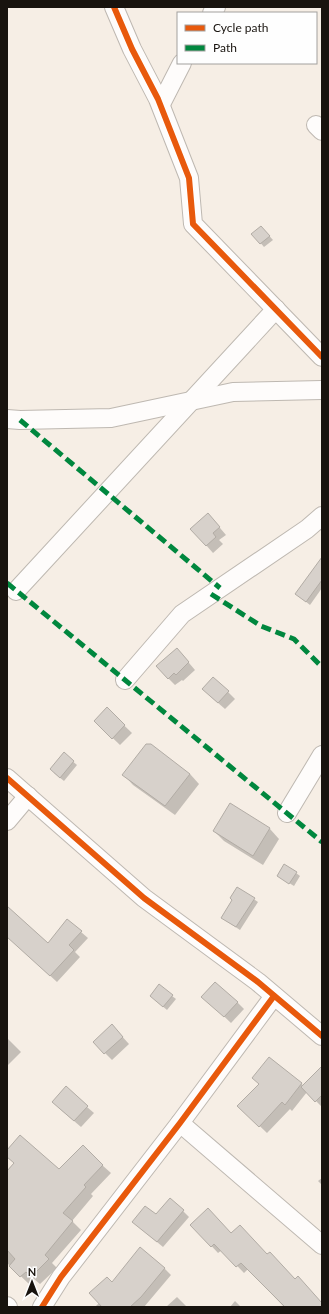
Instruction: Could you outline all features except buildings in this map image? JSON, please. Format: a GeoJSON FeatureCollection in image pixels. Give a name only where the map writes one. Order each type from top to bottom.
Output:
{"type":"FeatureCollection","features":[{"type":"Feature","properties":{"kind":"street"},"geometry":{"type":"LineString","coordinates":[[114,7],[132,48],[161,104],[189,178],[193,224],[322,357]]}},
{"type":"Feature","properties":{"kind":"street"},"geometry":{"type":"LineString","coordinates":[[161,104],[181,64]]}},
{"type":"Feature","properties":{"kind":"street"},"geometry":{"type":"LineString","coordinates":[[16,591],[276,309]]}},
{"type":"Feature","properties":{"kind":"street"},"geometry":{"type":"LineString","coordinates":[[7,419],[112,418],[233,392],[322,390]]}},
{"type":"Feature","properties":{"kind":"street"},"geometry":{"type":"LineString","coordinates":[[125,680],[182,614],[307,529],[322,516]]}},
{"type":"Feature","properties":{"kind":"street"},"geometry":{"type":"LineString","coordinates":[[287,813],[322,755]]}},
{"type":"Feature","properties":{"kind":"street"},"geometry":{"type":"LineString","coordinates":[[7,778],[144,898],[258,982],[322,1036]]}},
{"type":"Feature","properties":{"kind":"street"},"geometry":{"type":"LineString","coordinates":[[7,821],[28,796]]}},
{"type":"Feature","properties":{"kind":"street"},"geometry":{"type":"LineString","coordinates":[[42,1307],[61,1277],[180,1123],[274,996]]}},
{"type":"Feature","properties":{"kind":"street"},"geometry":{"type":"LineString","coordinates":[[180,1123],[322,1244]]}},
{"type":"Feature","properties":{"kind":"marked path"},"geometry":{"type":"LineString","coordinates":[[20,420],[220,588]]}},
{"type":"Feature","properties":{"kind":"marked path"},"geometry":{"type":"LineString","coordinates":[[7,583],[322,842]]}},
{"type":"Feature","properties":{"kind":"marked path"},"geometry":{"type":"LineString","coordinates":[[211,594],[261,626],[294,639],[322,667]]}},
{"type":"Feature","properties":{"kind":"cycle path"},"geometry":{"type":"LineString","coordinates":[[114,7],[132,49],[158,99],[189,178],[193,224],[322,357]]}},
{"type":"Feature","properties":{"kind":"cycle path"},"geometry":{"type":"LineString","coordinates":[[7,778],[144,898],[258,982],[322,1036]]}},
{"type":"Feature","properties":{"kind":"cycle path"},"geometry":{"type":"LineString","coordinates":[[42,1307],[61,1277],[180,1123],[274,996]]}}]}
